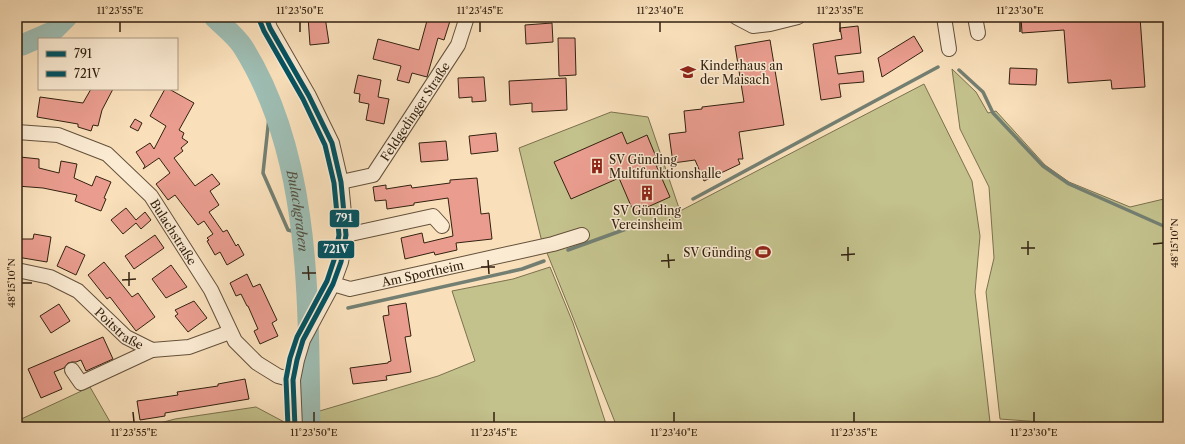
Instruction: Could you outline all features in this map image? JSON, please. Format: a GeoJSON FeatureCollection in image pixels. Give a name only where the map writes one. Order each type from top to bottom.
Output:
{"type":"FeatureCollection","features":[{"type":"Feature","properties":{"kind":"street"},"geometry":{"type":"LineString","coordinates":[[266,17],[270,28],[309,96],[332,143],[341,182],[346,235],[341,262],[333,284],[303,340],[297,360],[293,380],[295,427]]}},
{"type":"Feature","properties":{"kind":"street"},"geometry":{"type":"LineString","coordinates":[[736,17],[753,26],[770,24],[798,17]]}},
{"type":"Feature","properties":{"kind":"street"},"geometry":{"type":"LineString","coordinates":[[944,17],[949,49]]}},
{"type":"Feature","properties":{"kind":"street"},"geometry":{"type":"LineString","coordinates":[[975,17],[978,33]]}},
{"type":"Feature","properties":{"kind":"street","name":"Feldgedinger Straße"},"geometry":{"type":"LineString","coordinates":[[341,182],[373,175],[458,45],[465,19]]}},
{"type":"Feature","properties":{"kind":"street","name":"Bulachstraße"},"geometry":{"type":"LineString","coordinates":[[17,132],[58,135],[107,154],[152,196],[211,290],[235,341],[257,363],[278,376],[293,380]]}},
{"type":"Feature","properties":{"kind":"street"},"geometry":{"type":"LineString","coordinates":[[346,235],[433,216],[442,226]]}},
{"type":"Feature","properties":{"kind":"street","name":"Am Sportheim"},"geometry":{"type":"LineString","coordinates":[[333,284],[350,289],[553,244],[582,235]]}},
{"type":"Feature","properties":{"kind":"street","name":"Poitstraße"},"geometry":{"type":"LineString","coordinates":[[17,270],[50,277],[78,291],[126,337],[152,350],[189,347],[230,332]]}},
{"type":"Feature","properties":{"kind":"street"},"geometry":{"type":"LineString","coordinates":[[72,370],[81,383],[152,350]]}},
{"type":"Feature","properties":{"kind":"shaded area"},"geometry":{"type":"Polygon","coordinates":[[[952,69],[976,92],[988,113],[996,111],[1045,165],[1069,182],[1130,207],[1168,198],[1168,427],[1109,427],[1000,419],[986,292],[994,258],[989,187],[960,129],[952,69]]]}},
{"type":"Feature","properties":{"kind":"shaded area","name":"SV Günding"},"geometry":{"type":"Polygon","coordinates":[[[924,84],[972,181],[980,236],[975,292],[990,422],[964,427],[617,427],[541,238],[519,148],[611,112],[648,117],[680,211],[924,84]]]}},
{"type":"Feature","properties":{"kind":"shaded area"},"geometry":{"type":"Polygon","coordinates":[[[550,267],[573,323],[607,427],[301,427],[300,418],[306,415],[438,376],[475,361],[452,291],[513,279],[550,267]]]}},
{"type":"Feature","properties":{"kind":"shaded area"},"geometry":{"type":"Polygon","coordinates":[[[90,387],[113,427],[17,427],[17,421],[90,387]]]}},
{"type":"Feature","properties":{"kind":"shaded area"},"geometry":{"type":"Polygon","coordinates":[[[256,407],[288,424],[288,427],[145,427],[175,419],[256,407]]]}},
{"type":"Feature","properties":{"kind":"building"},"geometry":{"type":"Polygon","coordinates":[[[308,17],[325,17],[329,43],[310,45],[308,17]]]}},
{"type":"Feature","properties":{"kind":"building"},"geometry":{"type":"Polygon","coordinates":[[[428,17],[437,17],[450,21],[444,40],[438,38],[427,77],[412,73],[409,83],[397,80],[401,66],[373,59],[378,39],[419,50],[428,17]]]}},
{"type":"Feature","properties":{"kind":"building"},"geometry":{"type":"Polygon","coordinates":[[[1021,17],[1140,17],[1145,87],[1112,89],[1111,80],[1068,83],[1064,30],[1022,33],[1021,17]]]}},
{"type":"Feature","properties":{"kind":"building"},"geometry":{"type":"Polygon","coordinates":[[[552,23],[553,42],[526,44],[525,25],[552,23]]]}},
{"type":"Feature","properties":{"kind":"building"},"geometry":{"type":"Polygon","coordinates":[[[858,26],[861,53],[835,56],[838,74],[863,71],[864,82],[839,84],[841,97],[821,100],[813,44],[842,39],[840,28],[858,26]]]}},
{"type":"Feature","properties":{"kind":"building"},"geometry":{"type":"Polygon","coordinates":[[[914,36],[923,51],[882,77],[878,58],[914,36]]]}},
{"type":"Feature","properties":{"kind":"building"},"geometry":{"type":"Polygon","coordinates":[[[558,38],[575,38],[576,75],[559,76],[558,38]]]}},
{"type":"Feature","properties":{"kind":"building"},"geometry":{"type":"Polygon","coordinates":[[[770,40],[784,125],[739,132],[743,159],[738,159],[740,164],[704,181],[695,160],[673,163],[669,134],[686,132],[684,111],[702,109],[702,107],[744,102],[735,46],[770,40]]]}},
{"type":"Feature","properties":{"kind":"building"},"geometry":{"type":"Polygon","coordinates":[[[1010,68],[1037,69],[1036,85],[1009,84],[1010,68]]]}},
{"type":"Feature","properties":{"kind":"building"},"geometry":{"type":"Polygon","coordinates":[[[358,75],[381,80],[378,97],[389,99],[384,124],[366,120],[369,104],[359,102],[360,94],[354,93],[358,75]]]}},
{"type":"Feature","properties":{"kind":"building"},"geometry":{"type":"Polygon","coordinates":[[[484,77],[486,101],[472,102],[472,97],[459,98],[458,78],[484,77]]]}},
{"type":"Feature","properties":{"kind":"building"},"geometry":{"type":"Polygon","coordinates":[[[566,78],[567,110],[532,112],[532,103],[510,105],[509,81],[566,78]]]}},
{"type":"Feature","properties":{"kind":"building"},"geometry":{"type":"Polygon","coordinates":[[[90,90],[112,90],[102,110],[98,126],[93,125],[91,131],[78,127],[78,124],[37,117],[40,97],[83,103],[90,90]]]}},
{"type":"Feature","properties":{"kind":"building"},"geometry":{"type":"Polygon","coordinates":[[[164,90],[171,90],[194,103],[179,130],[184,133],[182,138],[188,142],[181,148],[183,151],[174,158],[195,186],[212,174],[220,184],[210,191],[219,205],[209,212],[223,232],[227,230],[236,246],[238,244],[244,255],[227,265],[220,252],[215,255],[207,241],[209,240],[207,238],[213,234],[204,221],[198,225],[175,195],[168,200],[156,184],[170,173],[159,158],[143,169],[145,166],[136,152],[150,143],[154,149],[166,126],[150,116],[164,90]]]}},
{"type":"Feature","properties":{"kind":"building"},"geometry":{"type":"Polygon","coordinates":[[[135,119],[142,123],[138,131],[130,127],[135,119]]]}},
{"type":"Feature","properties":{"kind":"building"},"geometry":{"type":"Polygon","coordinates":[[[622,132],[627,144],[647,135],[659,164],[656,165],[670,197],[634,213],[619,178],[571,199],[554,162],[622,132]]]}},
{"type":"Feature","properties":{"kind":"building"},"geometry":{"type":"Polygon","coordinates":[[[496,133],[498,151],[471,154],[469,136],[496,133]]]}},
{"type":"Feature","properties":{"kind":"building"},"geometry":{"type":"Polygon","coordinates":[[[446,141],[448,160],[421,162],[419,143],[446,141]]]}},
{"type":"Feature","properties":{"kind":"building"},"geometry":{"type":"Polygon","coordinates":[[[20,157],[39,159],[39,168],[59,173],[61,161],[77,164],[74,178],[92,186],[96,176],[111,182],[104,198],[106,199],[101,211],[75,201],[77,195],[43,188],[17,186],[20,157]]]}},
{"type":"Feature","properties":{"kind":"building"},"geometry":{"type":"Polygon","coordinates":[[[477,178],[481,214],[489,213],[492,239],[456,243],[457,250],[435,255],[434,252],[405,259],[401,238],[422,233],[424,243],[453,236],[448,198],[387,209],[386,200],[375,201],[373,187],[386,185],[386,189],[411,185],[412,188],[450,183],[450,180],[477,178]]]}},
{"type":"Feature","properties":{"kind":"building"},"geometry":{"type":"Polygon","coordinates":[[[126,208],[136,220],[145,212],[151,220],[141,229],[136,223],[123,234],[111,220],[126,208]]]}},
{"type":"Feature","properties":{"kind":"building"},"geometry":{"type":"Polygon","coordinates":[[[34,234],[51,237],[47,262],[17,257],[17,239],[33,239],[34,234]]]}},
{"type":"Feature","properties":{"kind":"building"},"geometry":{"type":"Polygon","coordinates":[[[155,235],[164,248],[134,269],[125,256],[155,235]]]}},
{"type":"Feature","properties":{"kind":"building"},"geometry":{"type":"Polygon","coordinates":[[[66,246],[85,255],[76,275],[57,266],[66,246]]]}},
{"type":"Feature","properties":{"kind":"building"},"geometry":{"type":"Polygon","coordinates":[[[104,262],[132,297],[138,293],[155,317],[136,331],[110,297],[107,299],[88,275],[104,262]]]}},
{"type":"Feature","properties":{"kind":"building"},"geometry":{"type":"Polygon","coordinates":[[[171,265],[187,287],[166,298],[152,279],[171,265]]]}},
{"type":"Feature","properties":{"kind":"building"},"geometry":{"type":"Polygon","coordinates":[[[247,274],[253,287],[260,284],[277,320],[272,323],[278,336],[260,344],[254,331],[258,329],[248,306],[241,294],[236,296],[230,283],[247,274]]]}},
{"type":"Feature","properties":{"kind":"building"},"geometry":{"type":"Polygon","coordinates":[[[194,301],[207,318],[188,332],[175,316],[178,314],[175,310],[194,301]]]}},
{"type":"Feature","properties":{"kind":"building"},"geometry":{"type":"Polygon","coordinates":[[[406,303],[411,336],[405,337],[411,372],[386,376],[387,380],[353,384],[350,368],[388,363],[391,361],[383,316],[389,315],[388,306],[406,303]]]}},
{"type":"Feature","properties":{"kind":"building"},"geometry":{"type":"Polygon","coordinates":[[[59,304],[70,321],[51,333],[40,316],[59,304]]]}},
{"type":"Feature","properties":{"kind":"building"},"geometry":{"type":"Polygon","coordinates":[[[103,337],[113,359],[86,371],[81,360],[68,363],[64,368],[54,372],[62,389],[41,398],[28,369],[103,337]]]}},
{"type":"Feature","properties":{"kind":"building"},"geometry":{"type":"Polygon","coordinates":[[[245,379],[249,399],[165,413],[165,416],[140,420],[137,401],[178,395],[177,392],[218,386],[218,384],[245,379]]]}},
{"type":"Feature","properties":{"kind":"waterway","name":"Bulachgraben"},"geometry":{"type":"LineString","coordinates":[[38,38],[52,32],[67,17]]}},
{"type":"Feature","properties":{"kind":"waterway","name":"Bulachgraben"},"geometry":{"type":"LineString","coordinates":[[214,17],[234,35],[243,47],[266,90],[282,135],[294,183],[302,231],[306,281],[310,427]]}},
{"type":"Feature","properties":{"kind":"waterway","name":"Bulachgraben"},"geometry":{"type":"LineString","coordinates":[[17,43],[22,45],[38,38]]}},
{"type":"Feature","properties":{"kind":"waterway"},"geometry":{"type":"LineString","coordinates":[[693,199],[938,67]]}},
{"type":"Feature","properties":{"kind":"waterway"},"geometry":{"type":"LineString","coordinates":[[959,70],[983,92],[993,113],[1043,166],[1069,184],[1168,228]]}},
{"type":"Feature","properties":{"kind":"waterway"},"geometry":{"type":"LineString","coordinates":[[271,99],[263,173],[288,230],[303,234]]}},
{"type":"Feature","properties":{"kind":"waterway"},"geometry":{"type":"LineString","coordinates":[[568,250],[637,225]]}},
{"type":"Feature","properties":{"kind":"waterway"},"geometry":{"type":"LineString","coordinates":[[348,308],[522,269],[544,261]]}},
{"type":"Feature","properties":{"kind":"transit line","name":"791"},"geometry":{"type":"LineString","coordinates":[[266,17],[270,28],[309,96],[332,143],[341,182],[346,235],[341,262],[333,284],[303,340],[297,360],[293,380],[295,427]]}},
{"type":"Feature","properties":{"kind":"transit line","name":"721V"},"geometry":{"type":"LineString","coordinates":[[259,19],[264,31],[303,99],[325,145],[334,183],[339,235],[334,260],[327,281],[297,337],[290,358],[286,379],[288,427]]}},
{"type":"Feature","properties":{"kind":"place","name":"Kinderhaus an der Maisach"},"geometry":{"type":"Point","coordinates":[688,72]}},
{"type":"Feature","properties":{"kind":"place","name":"SV Günding Multifunktionshalle"},"geometry":{"type":"Point","coordinates":[597,166]}},
{"type":"Feature","properties":{"kind":"place","name":"SV Günding Vereinsheim"},"geometry":{"type":"Point","coordinates":[647,193]}},
{"type":"Feature","properties":{"kind":"place","name":"SV Günding"},"geometry":{"type":"Point","coordinates":[763,252]}}]}
